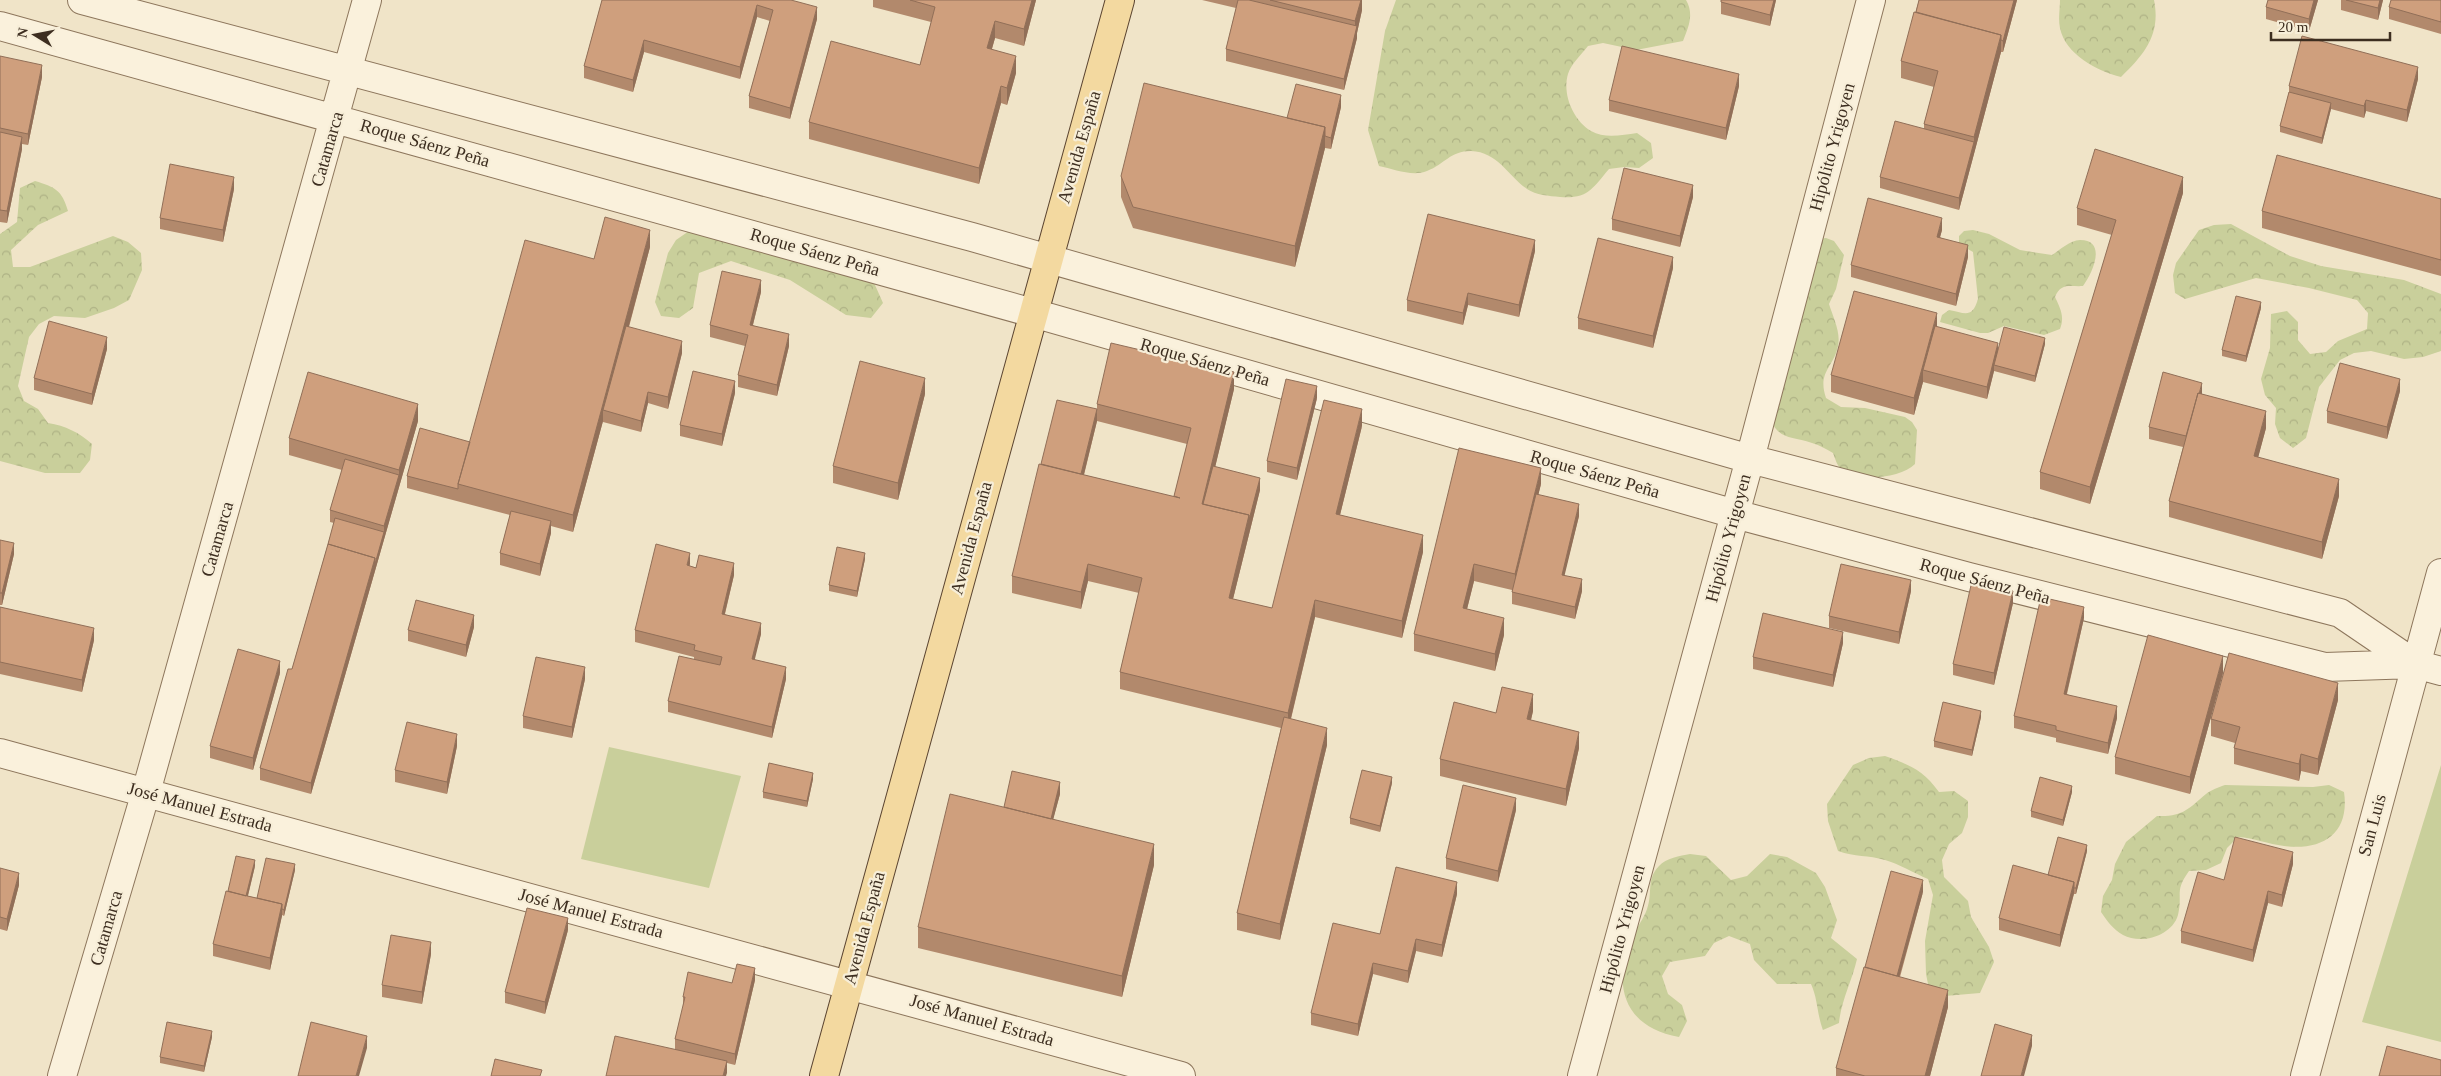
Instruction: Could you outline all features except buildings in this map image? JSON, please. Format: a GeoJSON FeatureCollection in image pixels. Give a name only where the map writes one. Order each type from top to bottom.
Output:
{"type":"FeatureCollection","features":[{"type":"Feature","properties":{"kind":"main road","name":"Avenida España"},"geometry":{"type":"LineString","coordinates":[[824,1076],[1120,0]]}},
{"type":"Feature","properties":{"kind":"street"},"geometry":{"type":"LineString","coordinates":[[82,0],[1048,259],[1750,459],[2340,613],[2428,667]]}},
{"type":"Feature","properties":{"kind":"street","name":"Catamarca"},"geometry":{"type":"LineString","coordinates":[[62,1076],[146,792],[336,118],[367,0]]}},
{"type":"Feature","properties":{"kind":"street","name":"Hipólito Yrigoyen"},"geometry":{"type":"LineString","coordinates":[[1582,1076],[1750,459],[1871,0]]}},
{"type":"Feature","properties":{"kind":"street","name":"Roque Sáenz Peña"},"geometry":{"type":"LineString","coordinates":[[0,26],[1033,313],[1735,514],[1969,577],[2325,668],[2428,667]]}},
{"type":"Feature","properties":{"kind":"street","name":"San Luis"},"geometry":{"type":"LineString","coordinates":[[2305,1076],[2428,667],[2441,573]]}},
{"type":"Feature","properties":{"kind":"street","name":"José Manuel Estrada"},"geometry":{"type":"LineString","coordinates":[[0,753],[849,983],[1182,1076]]}},
{"type":"Feature","properties":{"kind":"green space"},"geometry":{"type":"Polygon","coordinates":[[[1396,0],[1686,0],[1690,15],[1689,25],[1683,41],[1636,50],[1603,43],[1588,46],[1569,70],[1568,74],[1567,90],[1570,106],[1585,126],[1591,131],[1602,135],[1614,136],[1637,133],[1651,143],[1653,158],[1639,168],[1609,169],[1589,191],[1569,197],[1547,196],[1527,189],[1496,160],[1480,152],[1458,153],[1421,173],[1409,173],[1379,166],[1368,130],[1385,31],[1396,0]]]}},
{"type":"Feature","properties":{"kind":"green space"},"geometry":{"type":"Polygon","coordinates":[[[2060,0],[2154,0],[2155,23],[2149,43],[2137,60],[2121,77],[2092,66],[2068,46],[2063,37],[2059,25],[2060,0]]]}},
{"type":"Feature","properties":{"kind":"green space"},"geometry":{"type":"Polygon","coordinates":[[[35,181],[57,190],[63,198],[68,211],[38,225],[11,250],[13,267],[30,267],[113,236],[128,242],[141,253],[142,270],[129,300],[114,308],[85,318],[54,316],[39,324],[29,337],[18,386],[24,401],[38,409],[48,423],[72,430],[92,444],[90,460],[80,473],[45,473],[0,461],[0,234],[17,222],[20,188],[35,181]]]}},
{"type":"Feature","properties":{"kind":"green space"},"geometry":{"type":"Polygon","coordinates":[[[2231,224],[2290,256],[2321,266],[2404,280],[2441,294],[2441,351],[2423,357],[2404,359],[2371,351],[2354,353],[2340,360],[2319,387],[2306,438],[2293,448],[2280,438],[2275,424],[2276,408],[2265,395],[2261,379],[2270,348],[2271,314],[2287,311],[2298,322],[2298,340],[2310,354],[2326,352],[2338,341],[2367,329],[2368,313],[2357,300],[2309,288],[2256,278],[2185,299],[2175,293],[2173,275],[2176,263],[2199,230],[2214,225],[2231,224]]]}},
{"type":"Feature","properties":{"kind":"green space"},"geometry":{"type":"Polygon","coordinates":[[[1973,230],[1989,234],[2020,250],[2052,255],[2076,240],[2089,241],[2094,245],[2096,251],[2093,266],[2083,286],[2063,287],[2057,292],[2055,297],[2062,316],[2060,329],[2044,335],[2004,326],[1988,333],[1980,333],[1940,322],[1942,315],[1949,310],[1967,313],[1973,310],[1976,305],[1978,299],[1973,252],[1959,244],[1959,236],[1964,231],[1973,230]]]}},
{"type":"Feature","properties":{"kind":"green space"},"geometry":{"type":"Polygon","coordinates":[[[689,231],[867,267],[883,303],[871,318],[846,315],[790,280],[731,261],[699,273],[693,308],[679,318],[661,316],[655,302],[668,253],[676,240],[689,231]]]}},
{"type":"Feature","properties":{"kind":"green space"},"geometry":{"type":"Polygon","coordinates":[[[1826,238],[1834,241],[1844,255],[1836,289],[1829,304],[1839,341],[1836,353],[1825,376],[1824,389],[1826,398],[1841,407],[1865,408],[1905,417],[1912,422],[1917,430],[1915,464],[1900,473],[1868,478],[1849,474],[1840,468],[1833,453],[1815,444],[1787,437],[1778,431],[1770,419],[1818,239],[1826,238]]]}},
{"type":"Feature","properties":{"kind":"green space"},"geometry":{"type":"Polygon","coordinates":[[[609,747],[741,776],[709,888],[581,859],[609,747]]]}},
{"type":"Feature","properties":{"kind":"green space"},"geometry":{"type":"Polygon","coordinates":[[[1885,756],[1902,762],[1921,773],[1939,792],[1954,791],[1968,801],[1968,817],[1962,833],[1949,844],[1942,860],[1944,877],[1968,901],[1971,917],[1989,947],[1994,962],[1980,993],[1945,996],[1929,989],[1926,974],[1925,941],[1933,895],[1928,879],[1885,860],[1838,851],[1828,821],[1827,804],[1853,765],[1869,758],[1885,756]]]}},
{"type":"Feature","properties":{"kind":"green space"},"geometry":{"type":"Polygon","coordinates":[[[2441,765],[2441,1042],[2362,1022],[2441,765]]]}},
{"type":"Feature","properties":{"kind":"green space"},"geometry":{"type":"Polygon","coordinates":[[[2225,785],[2313,787],[2329,785],[2344,792],[2345,806],[2343,818],[2331,836],[2322,842],[2311,845],[2298,847],[2284,846],[2238,837],[2227,848],[2221,863],[2206,870],[2189,871],[2180,888],[2178,915],[2175,922],[2163,933],[2147,939],[2138,939],[2119,933],[2110,925],[2101,912],[2103,896],[2112,880],[2115,864],[2126,842],[2157,816],[2173,815],[2184,811],[2208,793],[2225,785]]]}},
{"type":"Feature","properties":{"kind":"green space"},"geometry":{"type":"Polygon","coordinates":[[[1690,854],[1706,856],[1731,880],[1747,876],[1770,854],[1787,857],[1816,873],[1825,887],[1837,920],[1831,938],[1857,959],[1839,1023],[1823,1030],[1811,984],[1777,984],[1754,960],[1750,944],[1729,936],[1714,943],[1705,956],[1670,962],[1662,976],[1668,994],[1682,1005],[1687,1021],[1679,1037],[1660,1032],[1645,1024],[1634,1013],[1627,1001],[1623,986],[1623,971],[1626,954],[1649,903],[1652,876],[1665,861],[1690,854]]]}}]}
